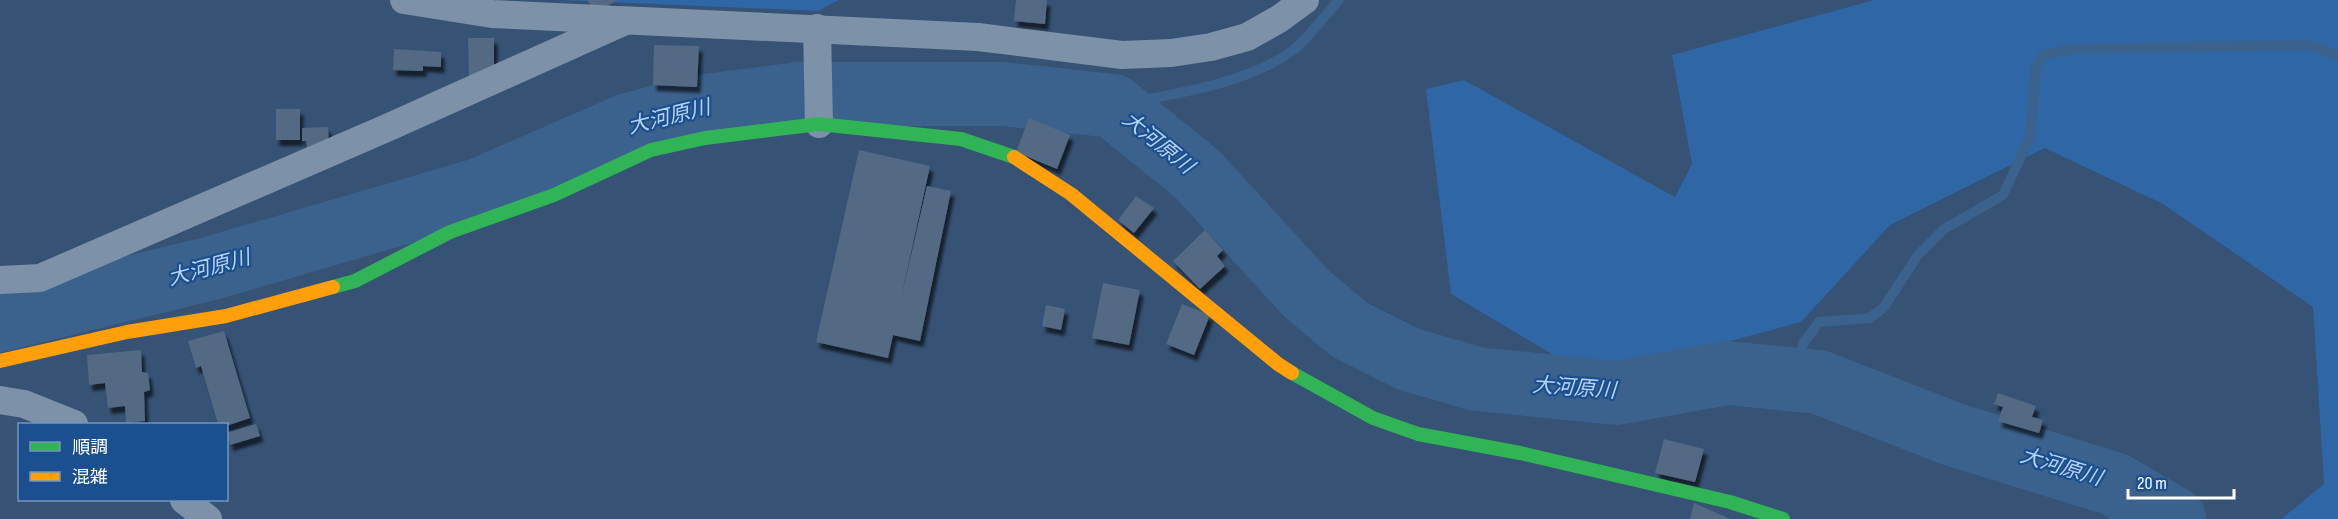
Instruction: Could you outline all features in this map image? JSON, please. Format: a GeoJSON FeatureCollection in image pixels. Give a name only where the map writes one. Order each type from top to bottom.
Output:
{"type":"FeatureCollection","features":[{"type":"Feature","properties":{"kind":"street"},"geometry":{"type":"LineString","coordinates":[[404,0],[492,14],[978,37],[1122,55],[1171,53],[1211,47],[1246,37],[1279,19],[1305,0]]}},
{"type":"Feature","properties":{"kind":"street"},"geometry":{"type":"LineString","coordinates":[[0,280],[40,278],[389,127],[627,20]]}},
{"type":"Feature","properties":{"kind":"street"},"geometry":{"type":"LineString","coordinates":[[817,28],[819,115]]}},
{"type":"Feature","properties":{"kind":"street"},"geometry":{"type":"LineString","coordinates":[[0,361],[127,332],[226,316],[354,281],[450,232],[554,195],[651,150],[819,115],[961,139],[1020,159],[1071,195],[1278,364],[1314,387],[1373,418],[1418,434],[1532,455],[1730,502],[1783,519]]}},
{"type":"Feature","properties":{"kind":"street"},"geometry":{"type":"LineString","coordinates":[[0,400],[24,404],[72,423]]}},
{"type":"Feature","properties":{"kind":"street"},"geometry":{"type":"LineString","coordinates":[[185,501],[208,519]]}},
{"type":"Feature","properties":{"kind":"shaded area"},"geometry":{"type":"Polygon","coordinates":[[[561,0],[839,0],[818,11],[561,0]]]}},
{"type":"Feature","properties":{"kind":"shaded area"},"geometry":{"type":"Polygon","coordinates":[[[1874,0],[2338,0],[2338,519],[2281,519],[2324,484],[2313,307],[2163,204],[2045,148],[1890,225],[1801,322],[1592,378],[1451,294],[1426,89],[1464,80],[1675,197],[1692,164],[1672,55],[1874,0]]]}},
{"type":"Feature","properties":{"kind":"building"},"geometry":{"type":"Polygon","coordinates":[[[587,0],[617,0],[596,13],[587,0]]]}},
{"type":"Feature","properties":{"kind":"building"},"geometry":{"type":"Polygon","coordinates":[[[1016,0],[1047,0],[1045,24],[1014,21],[1016,0]]]}},
{"type":"Feature","properties":{"kind":"building"},"geometry":{"type":"Polygon","coordinates":[[[468,38],[494,38],[494,82],[469,82],[468,38]]]}},
{"type":"Feature","properties":{"kind":"building"},"geometry":{"type":"Polygon","coordinates":[[[654,45],[699,46],[697,87],[653,85],[654,45]]]}},
{"type":"Feature","properties":{"kind":"building"},"geometry":{"type":"Polygon","coordinates":[[[394,49],[441,52],[441,67],[423,66],[423,71],[393,70],[394,49]]]}},
{"type":"Feature","properties":{"kind":"building"},"geometry":{"type":"Polygon","coordinates":[[[276,109],[300,109],[300,140],[276,140],[276,109]]]}},
{"type":"Feature","properties":{"kind":"building"},"geometry":{"type":"Polygon","coordinates":[[[1029,118],[1070,135],[1057,169],[1016,152],[1029,118]]]}},
{"type":"Feature","properties":{"kind":"building"},"geometry":{"type":"Polygon","coordinates":[[[328,127],[329,148],[307,149],[306,141],[302,141],[302,128],[328,127]]]}},
{"type":"Feature","properties":{"kind":"building"},"geometry":{"type":"Polygon","coordinates":[[[859,150],[930,166],[900,303],[927,186],[951,191],[920,341],[893,335],[888,358],[816,342],[859,150]]]}},
{"type":"Feature","properties":{"kind":"building"},"geometry":{"type":"Polygon","coordinates":[[[1136,196],[1154,208],[1134,233],[1118,220],[1136,196]]]}},
{"type":"Feature","properties":{"kind":"building"},"geometry":{"type":"Polygon","coordinates":[[[1205,230],[1223,250],[1217,256],[1225,266],[1200,289],[1173,261],[1205,230]]]}},
{"type":"Feature","properties":{"kind":"building"},"geometry":{"type":"Polygon","coordinates":[[[1103,283],[1140,290],[1129,345],[1092,338],[1103,283]]]}},
{"type":"Feature","properties":{"kind":"building"},"geometry":{"type":"Polygon","coordinates":[[[1182,304],[1210,315],[1194,355],[1166,344],[1182,304]]]}},
{"type":"Feature","properties":{"kind":"building"},"geometry":{"type":"Polygon","coordinates":[[[1046,305],[1065,309],[1061,330],[1042,326],[1046,305]]]}},
{"type":"Feature","properties":{"kind":"building"},"geometry":{"type":"Polygon","coordinates":[[[224,331],[250,418],[228,425],[228,423],[218,423],[201,366],[196,368],[188,341],[224,331]]]}},
{"type":"Feature","properties":{"kind":"building"},"geometry":{"type":"Polygon","coordinates":[[[141,350],[142,372],[148,373],[150,390],[144,392],[145,421],[126,423],[125,406],[108,408],[105,383],[89,385],[87,355],[141,350]]]}},
{"type":"Feature","properties":{"kind":"building"},"geometry":{"type":"Polygon","coordinates":[[[1998,393],[2036,406],[2032,417],[2043,420],[2039,433],[1998,421],[2003,407],[1994,404],[1998,393]]]}},
{"type":"Feature","properties":{"kind":"building"},"geometry":{"type":"Polygon","coordinates":[[[256,424],[260,436],[230,445],[228,432],[256,424]]]}},
{"type":"Feature","properties":{"kind":"building"},"geometry":{"type":"Polygon","coordinates":[[[1664,439],[1704,449],[1695,482],[1655,473],[1664,439]]]}},
{"type":"Feature","properties":{"kind":"building"},"geometry":{"type":"Polygon","coordinates":[[[1694,503],[1730,519],[1690,519],[1694,503]]]}},
{"type":"Feature","properties":{"kind":"waterway"},"geometry":{"type":"LineString","coordinates":[[1113,106],[1182,93],[1229,81],[1273,63],[1298,46],[1339,0]]}},
{"type":"Feature","properties":{"kind":"waterway"},"geometry":{"type":"LineString","coordinates":[[1792,380],[1803,344],[1819,322],[1870,318],[1884,307],[1918,255],[1944,229],[2003,195],[2030,137],[2036,67],[2043,55],[2071,49],[2309,45],[2338,55]]}},
{"type":"Feature","properties":{"kind":"waterway","name":"大河原川"},"geometry":{"type":"LineString","coordinates":[[0,320],[212,268],[479,190],[628,125],[690,108],[799,94],[1003,94],[1113,106],[1197,174],[1306,293],[1350,330],[1408,359],[1477,379],[1616,393],[1727,373],[1819,382],[1952,434],[2114,484],[2174,519]]}},
{"type":"Feature","properties":{"kind":"traffic: fast"},"geometry":{"type":"LineString","coordinates":[[333,287],[355,281],[450,232],[554,195],[651,150],[705,138],[819,124],[961,139],[1014,157]]}},
{"type":"Feature","properties":{"kind":"traffic: fast"},"geometry":{"type":"LineString","coordinates":[[1292,373],[1373,418],[1418,434],[1520,453],[1730,502],[1783,519]]}},
{"type":"Feature","properties":{"kind":"traffic: slow"},"geometry":{"type":"LineString","coordinates":[[1014,157],[1071,194],[1278,364],[1292,373]]}},
{"type":"Feature","properties":{"kind":"traffic: slow"},"geometry":{"type":"LineString","coordinates":[[0,361],[127,332],[226,316],[333,287]]}}]}
